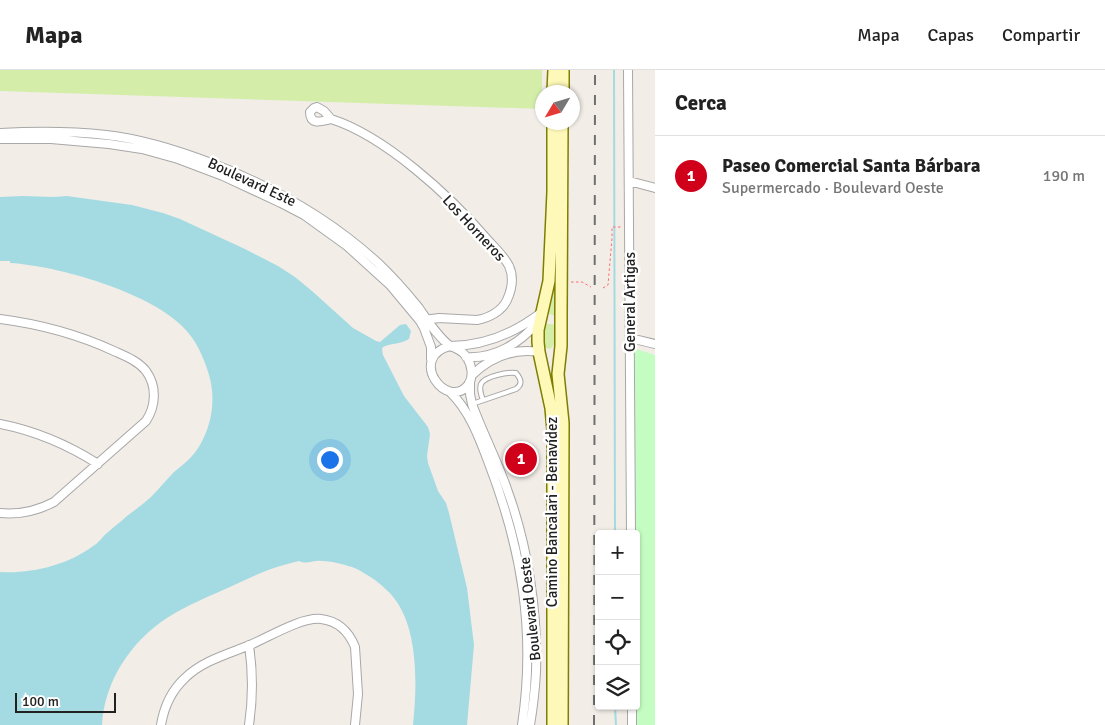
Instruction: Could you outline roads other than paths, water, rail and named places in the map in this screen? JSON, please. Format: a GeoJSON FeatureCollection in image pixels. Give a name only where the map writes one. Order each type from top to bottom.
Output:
{"type":"FeatureCollection","features":[{"type":"Feature","properties":{"kind":"main road"},"geometry":{"type":"LineString","coordinates":[[554,70],[554,85]]}},
{"type":"Feature","properties":{"kind":"main road"},"geometry":{"type":"LineString","coordinates":[[563,70],[563,85]]}},
{"type":"Feature","properties":{"kind":"main road","name":"Camino Bancalari - Benavídez"},"geometry":{"type":"LineString","coordinates":[[553,130],[553,192],[549,281],[541,316],[538,342],[538,352],[551,408],[553,430],[553,725]]}},
{"type":"Feature","properties":{"kind":"main road","name":"Camino Bancalari - Benavídez"},"geometry":{"type":"LineString","coordinates":[[562,130],[561,326],[558,374],[563,423],[562,725]]}},
{"type":"Feature","properties":{"kind":"main road"},"geometry":{"type":"LineString","coordinates":[[541,316],[554,319],[561,326]]}},
{"type":"Feature","properties":{"kind":"main road"},"geometry":{"type":"LineString","coordinates":[[538,352],[548,354],[557,350],[560,346]]}},
{"type":"Feature","properties":{"kind":"street","name":"General Artigas"},"geometry":{"type":"LineString","coordinates":[[628,70],[631,530]]}},
{"type":"Feature","properties":{"kind":"street","name":"Los Horneros"},"geometry":{"type":"LineString","coordinates":[[331,119],[350,126],[368,136],[416,170],[462,212],[508,265],[512,282],[510,293],[506,303],[493,315],[477,320],[439,318],[423,320]]}},
{"type":"Feature","properties":{"kind":"street","name":"Boulevard Este"},"geometry":{"type":"LineString","coordinates":[[0,133],[51,135],[142,149],[157,149],[223,176],[258,187],[349,243],[450,346]]}},
{"type":"Feature","properties":{"kind":"street","name":"Boulevard Este"},"geometry":{"type":"LineString","coordinates":[[0,139],[51,135]]}},
{"type":"Feature","properties":{"kind":"street"},"geometry":{"type":"LineString","coordinates":[[629,181],[655,188]]}},
{"type":"Feature","properties":{"kind":"street"},"geometry":{"type":"LineString","coordinates":[[538,352],[522,350],[489,361],[471,378],[463,390],[455,393],[439,386],[431,367],[435,353],[440,349],[450,346],[472,345],[499,337],[541,316]]}},
{"type":"Feature","properties":{"kind":"street"},"geometry":{"type":"LineString","coordinates":[[466,357],[482,357],[506,348],[521,339],[541,316]]}},
{"type":"Feature","properties":{"kind":"street"},"geometry":{"type":"LineString","coordinates":[[0,319],[26,322],[87,339],[127,357],[146,371],[153,385],[154,396],[151,414],[146,421],[54,502],[36,510],[17,514],[0,513]]}},
{"type":"Feature","properties":{"kind":"street","name":"Boulevard Este"},"geometry":{"type":"LineString","coordinates":[[423,320],[432,359]]}},
{"type":"Feature","properties":{"kind":"street"},"geometry":{"type":"LineString","coordinates":[[630,338],[655,344]]}},
{"type":"Feature","properties":{"kind":"street"},"geometry":{"type":"LineString","coordinates":[[450,346],[466,357],[471,368],[471,378]]}},
{"type":"Feature","properties":{"kind":"street","name":"Boulevard Oeste"},"geometry":{"type":"LineString","coordinates":[[471,378],[471,400],[502,474],[522,583],[529,608],[527,723]]}},
{"type":"Feature","properties":{"kind":"street","name":"Boulevard Oeste"},"geometry":{"type":"LineString","coordinates":[[450,392],[463,406],[509,508]]}},
{"type":"Feature","properties":{"kind":"street"},"geometry":{"type":"LineString","coordinates":[[463,406],[471,400]]}},
{"type":"Feature","properties":{"kind":"street"},"geometry":{"type":"LineString","coordinates":[[0,424],[48,438],[80,452],[98,464]]}},
{"type":"Feature","properties":{"kind":"street"},"geometry":{"type":"LineString","coordinates":[[162,721],[172,694],[186,676],[210,662],[313,619],[328,620],[341,627],[353,640],[358,694],[355,725]]}},
{"type":"Feature","properties":{"kind":"street"},"geometry":{"type":"LineString","coordinates":[[249,645],[252,689],[249,725]]}},
{"type":"Feature","properties":{"kind":"street"},"geometry":{"type":"LineString","coordinates":[[632,710],[632,725]]}},
{"type":"Feature","properties":{"kind":"lane"},"geometry":{"type":"LineString","coordinates":[[471,400],[483,400],[516,389],[521,383],[520,378],[516,373],[511,372],[486,379],[480,386],[483,400]]}},
{"type":"Feature","properties":{"kind":"lane"},"geometry":{"type":"LineString","coordinates":[[471,400],[481,393]]}},
{"type":"Feature","properties":{"kind":"water"},"geometry":{"type":"Polygon","coordinates":[[[67,196],[132,205],[163,213],[180,219],[278,266],[312,291],[353,328],[376,341],[380,342],[400,325],[406,324],[411,331],[409,339],[383,347],[382,349],[383,355],[404,396],[428,427],[430,434],[428,463],[438,491],[446,503],[467,588],[474,645],[467,725],[413,725],[415,677],[412,642],[402,611],[388,591],[375,580],[355,568],[329,562],[305,563],[299,561],[263,572],[191,605],[154,627],[131,651],[114,678],[108,693],[102,725],[0,725],[0,572],[36,570],[49,567],[83,553],[97,543],[151,497],[195,453],[204,437],[212,411],[211,384],[199,349],[187,331],[167,314],[148,302],[126,292],[77,275],[53,269],[10,263],[10,261],[0,261],[0,197],[67,196]]]}},
{"type":"Feature","properties":{"kind":"waterway"},"geometry":{"type":"LineString","coordinates":[[614,70],[615,530]]}},
{"type":"Feature","properties":{"kind":"waterway"},"geometry":{"type":"LineString","coordinates":[[615,710],[616,725]]}},
{"type":"Feature","properties":{"kind":"railway"},"geometry":{"type":"LineString","coordinates":[[594,725],[595,70]]}},
{"type":"Feature","properties":{"kind":"place","name":"Paseo Comercial Santa Bárbara"},"geometry":{"type":"Point","coordinates":[521,459]}}]}
